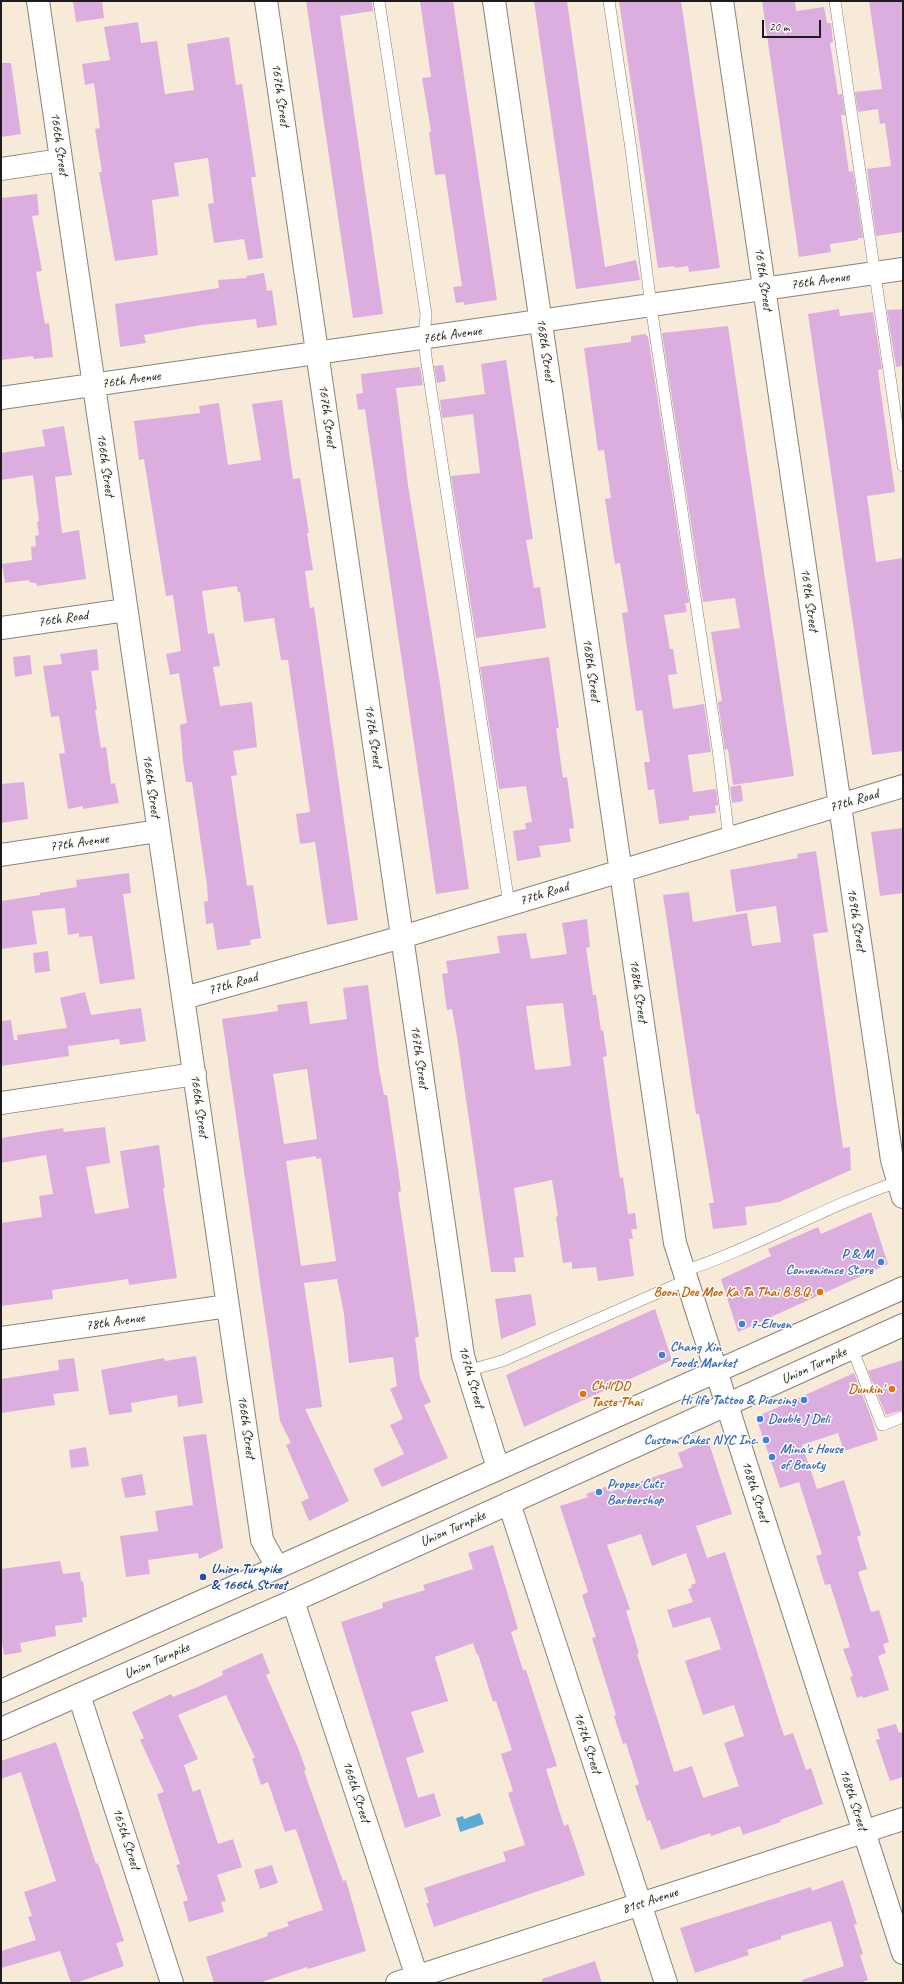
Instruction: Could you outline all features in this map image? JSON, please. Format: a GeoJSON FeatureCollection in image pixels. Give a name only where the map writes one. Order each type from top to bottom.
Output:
{"type":"FeatureCollection","features":[{"type":"Feature","properties":{"kind":"street","name":"166th Street"},"geometry":{"type":"LineString","coordinates":[[38,1],[262,1540],[277,1567]]}},
{"type":"Feature","properties":{"kind":"street","name":"167th Street"},"geometry":{"type":"LineString","coordinates":[[266,1],[462,1348],[467,1371],[498,1468]]}},
{"type":"Feature","properties":{"kind":"street","name":"168th Street"},"geometry":{"type":"LineString","coordinates":[[494,1],[675,1243],[903,1953]]}},
{"type":"Feature","properties":{"kind":"street","name":"169th Street"},"geometry":{"type":"LineString","coordinates":[[722,1],[892,1160],[901,1190]]}},
{"type":"Feature","properties":{"kind":"street"},"geometry":{"type":"LineString","coordinates":[[1,169],[61,160]]}},
{"type":"Feature","properties":{"kind":"street","name":"76th Avenue"},"geometry":{"type":"LineString","coordinates":[[1,398],[424,339],[903,269]]}},
{"type":"Feature","properties":{"kind":"street","name":"76th Road"},"geometry":{"type":"LineString","coordinates":[[1,628],[126,610]]}},
{"type":"Feature","properties":{"kind":"street","name":"77th Road"},"geometry":{"type":"LineString","coordinates":[[184,998],[402,937],[903,786]]}},
{"type":"Feature","properties":{"kind":"street","name":"77th Avenue"},"geometry":{"type":"LineString","coordinates":[[1,855],[158,831]]}},
{"type":"Feature","properties":{"kind":"street"},"geometry":{"type":"LineString","coordinates":[[1,1103],[195,1074]]}},
{"type":"Feature","properties":{"kind":"street"},"geometry":{"type":"LineString","coordinates":[[1,1690],[903,1288]]}},
{"type":"Feature","properties":{"kind":"street","name":"78th Avenue"},"geometry":{"type":"LineString","coordinates":[[1,1338],[228,1306]]}},
{"type":"Feature","properties":{"kind":"street","name":"Union Turnpike"},"geometry":{"type":"LineString","coordinates":[[1,1729],[510,1503],[903,1325]]}},
{"type":"Feature","properties":{"kind":"street","name":"167th Street"},"geometry":{"type":"LineString","coordinates":[[510,1503],[666,1983]]}},
{"type":"Feature","properties":{"kind":"street","name":"166th Street"},"geometry":{"type":"LineString","coordinates":[[293,1600],[411,1981]]}},
{"type":"Feature","properties":{"kind":"street","name":"165th Street"},"geometry":{"type":"LineString","coordinates":[[79,1695],[172,1983]]}},
{"type":"Feature","properties":{"kind":"street","name":"81st Avenue"},"geometry":{"type":"LineString","coordinates":[[411,1981],[640,1904],[903,1819]]}},
{"type":"Feature","properties":{"kind":"lane"},"geometry":{"type":"LineString","coordinates":[[379,1],[426,314],[424,339],[495,820],[509,904]]}},
{"type":"Feature","properties":{"kind":"lane"},"geometry":{"type":"LineString","coordinates":[[609,1],[631,149],[651,306],[718,749],[729,838]]}},
{"type":"Feature","properties":{"kind":"lane"},"geometry":{"type":"LineString","coordinates":[[836,1],[903,466]]}},
{"type":"Feature","properties":{"kind":"lane"},"geometry":{"type":"LineString","coordinates":[[467,1371],[502,1361],[868,1192],[901,1190]]}},
{"type":"Feature","properties":{"kind":"lane"},"geometry":{"type":"LineString","coordinates":[[852,1348],[882,1425],[903,1417]]}},
{"type":"Feature","properties":{"kind":"water"},"geometry":{"type":"Polygon","coordinates":[[[480,1813],[484,1824],[460,1832],[456,1818],[463,1816],[464,1819],[480,1813]]]}},
{"type":"Feature","properties":{"kind":"building"},"geometry":{"type":"Polygon","coordinates":[[[73,1],[102,1],[104,18],[76,22],[73,1]]]}},
{"type":"Feature","properties":{"kind":"building"},"geometry":{"type":"Polygon","coordinates":[[[306,1],[372,1],[373,11],[340,16],[383,314],[353,318],[306,1]]]}},
{"type":"Feature","properties":{"kind":"building"},"geometry":{"type":"Polygon","coordinates":[[[420,1],[453,1],[497,300],[464,305],[464,302],[456,303],[453,287],[462,286],[445,174],[435,175],[429,132],[431,131],[422,78],[431,77],[420,1]]]}},
{"type":"Feature","properties":{"kind":"building"},"geometry":{"type":"Polygon","coordinates":[[[534,1],[567,1],[605,267],[636,260],[640,280],[576,289],[534,1]]]}},
{"type":"Feature","properties":{"kind":"building"},"geometry":{"type":"Polygon","coordinates":[[[619,1],[681,1],[720,268],[689,272],[688,266],[658,268],[619,1]]]}},
{"type":"Feature","properties":{"kind":"building"},"geometry":{"type":"Polygon","coordinates":[[[762,1],[795,1],[796,11],[824,7],[827,23],[831,23],[833,42],[830,43],[838,95],[842,94],[845,115],[841,115],[849,172],[853,171],[863,238],[830,244],[831,252],[799,257],[762,1]]]}},
{"type":"Feature","properties":{"kind":"building"},"geometry":{"type":"Polygon","coordinates":[[[869,1],[903,1],[903,232],[876,236],[867,169],[891,166],[885,123],[880,124],[878,109],[858,112],[855,92],[882,89],[869,1]]]}},
{"type":"Feature","properties":{"kind":"building"},"geometry":{"type":"Polygon","coordinates":[[[138,22],[141,43],[157,41],[165,94],[194,90],[187,44],[229,37],[236,85],[242,84],[256,177],[251,177],[263,258],[248,260],[244,239],[214,243],[208,204],[214,203],[208,158],[174,163],[179,196],[152,200],[158,255],[115,261],[99,172],[102,172],[95,129],[100,128],[94,83],[85,85],[82,64],[110,60],[104,27],[138,22]]]}},
{"type":"Feature","properties":{"kind":"building"},"geometry":{"type":"Polygon","coordinates":[[[1,63],[11,63],[21,134],[1,137],[1,63]]]}},
{"type":"Feature","properties":{"kind":"building"},"geometry":{"type":"Polygon","coordinates":[[[37,194],[39,215],[32,216],[42,271],[36,272],[45,324],[49,323],[53,357],[34,359],[33,356],[1,360],[1,198],[37,194]]]}},
{"type":"Feature","properties":{"kind":"building"},"geometry":{"type":"Polygon","coordinates":[[[264,273],[267,291],[272,290],[277,325],[257,328],[256,319],[201,325],[144,335],[146,343],[120,347],[115,304],[219,288],[218,280],[247,278],[246,276],[264,273]]]}},
{"type":"Feature","properties":{"kind":"building"},"geometry":{"type":"Polygon","coordinates":[[[839,309],[840,316],[873,312],[882,369],[878,370],[895,492],[867,496],[876,562],[903,558],[903,751],[872,755],[808,314],[839,309]]]}},
{"type":"Feature","properties":{"kind":"building"},"geometry":{"type":"Polygon","coordinates":[[[903,309],[903,366],[896,367],[887,310],[903,309]]]}},
{"type":"Feature","properties":{"kind":"building"},"geometry":{"type":"Polygon","coordinates":[[[728,326],[794,776],[733,785],[728,749],[725,750],[718,702],[722,701],[711,632],[740,628],[735,598],[703,602],[662,333],[728,326]]]}},
{"type":"Feature","properties":{"kind":"building"},"geometry":{"type":"Polygon","coordinates":[[[646,334],[646,336],[648,336],[689,603],[685,603],[687,612],[664,615],[670,649],[673,649],[677,674],[668,675],[673,709],[704,704],[711,752],[688,755],[693,792],[716,789],[718,805],[715,806],[716,813],[689,816],[689,820],[659,824],[654,789],[648,790],[644,762],[650,762],[642,710],[636,711],[622,613],[628,612],[620,563],[615,564],[605,499],[611,498],[604,450],[598,451],[584,348],[631,342],[631,336],[646,334]]]}},
{"type":"Feature","properties":{"kind":"building"},"geometry":{"type":"Polygon","coordinates":[[[506,360],[533,539],[526,540],[534,588],[540,587],[546,628],[476,638],[451,476],[480,473],[473,414],[442,418],[440,400],[485,394],[481,364],[506,360]]]}},
{"type":"Feature","properties":{"kind":"building"},"geometry":{"type":"Polygon","coordinates":[[[443,365],[446,381],[437,383],[434,366],[443,365]]]}},
{"type":"Feature","properties":{"kind":"building"},"geometry":{"type":"Polygon","coordinates":[[[420,367],[423,385],[396,388],[408,485],[440,684],[469,889],[436,894],[365,409],[358,410],[356,394],[363,393],[361,374],[420,367]]]}},
{"type":"Feature","properties":{"kind":"building"},"geometry":{"type":"Polygon","coordinates":[[[282,400],[293,479],[300,478],[309,533],[307,533],[313,570],[305,571],[310,608],[314,607],[358,920],[327,925],[315,842],[300,844],[296,814],[310,812],[288,660],[281,660],[274,618],[244,622],[240,592],[238,592],[237,586],[202,591],[208,634],[214,633],[220,666],[213,667],[220,706],[252,702],[257,747],[233,751],[237,775],[231,776],[247,886],[253,885],[261,938],[250,940],[251,945],[217,950],[213,923],[206,924],[204,902],[208,901],[207,885],[192,782],[186,782],[183,761],[180,725],[187,723],[179,673],[170,675],[166,654],[181,651],[173,595],[166,596],[144,459],[139,460],[134,421],[200,413],[199,406],[219,403],[228,465],[261,460],[252,404],[282,400]]]}},
{"type":"Feature","properties":{"kind":"building"},"geometry":{"type":"Polygon","coordinates":[[[64,426],[72,475],[55,477],[62,533],[79,530],[86,579],[37,586],[36,583],[29,582],[29,580],[5,583],[2,564],[32,560],[31,547],[36,546],[35,536],[39,535],[37,522],[39,521],[33,475],[1,480],[1,453],[45,446],[42,430],[64,426]]]}},
{"type":"Feature","properties":{"kind":"building"},"geometry":{"type":"Polygon","coordinates":[[[97,649],[99,670],[91,671],[97,710],[95,710],[101,748],[106,747],[111,784],[115,783],[119,803],[83,809],[83,806],[68,809],[59,754],[65,753],[59,716],[51,717],[43,666],[62,664],[60,654],[97,649]]]}},
{"type":"Feature","properties":{"kind":"building"},"geometry":{"type":"Polygon","coordinates":[[[30,655],[32,674],[15,677],[13,657],[30,655]]]}},
{"type":"Feature","properties":{"kind":"building"},"geometry":{"type":"Polygon","coordinates":[[[549,657],[559,728],[556,728],[563,778],[567,777],[574,828],[569,829],[571,842],[539,846],[541,857],[517,861],[513,831],[526,829],[525,823],[532,822],[526,786],[499,789],[480,667],[549,657]]]}},
{"type":"Feature","properties":{"kind":"building"},"geometry":{"type":"Polygon","coordinates":[[[24,782],[28,819],[1,823],[1,784],[24,782]]]}},
{"type":"Feature","properties":{"kind":"building"},"geometry":{"type":"Polygon","coordinates":[[[741,785],[743,801],[732,803],[730,787],[741,785]]]}},
{"type":"Feature","properties":{"kind":"building"},"geometry":{"type":"Polygon","coordinates":[[[903,828],[903,893],[880,896],[871,832],[903,828]]]}},
{"type":"Feature","properties":{"kind":"building"},"geometry":{"type":"Polygon","coordinates":[[[816,851],[828,932],[813,934],[843,1148],[850,1147],[851,1170],[779,1202],[745,1207],[747,1225],[713,1229],[709,1203],[714,1203],[699,1114],[696,1114],[663,895],[689,892],[693,922],[747,913],[752,946],[781,942],[776,906],[736,912],[730,870],[798,858],[797,854],[816,851]]]}},
{"type":"Feature","properties":{"kind":"building"},"geometry":{"type":"Polygon","coordinates":[[[129,873],[131,893],[123,894],[135,979],[100,984],[92,936],[79,937],[79,933],[68,935],[65,908],[32,911],[37,944],[1,949],[1,901],[77,887],[76,880],[129,873]]]}},
{"type":"Feature","properties":{"kind":"building"},"geometry":{"type":"Polygon","coordinates":[[[587,919],[590,947],[586,948],[593,995],[596,995],[601,1031],[603,1030],[607,1056],[603,1057],[620,1178],[623,1177],[628,1214],[635,1213],[637,1229],[631,1229],[633,1239],[629,1239],[634,1276],[598,1281],[596,1267],[572,1269],[572,1262],[563,1263],[556,1217],[558,1216],[552,1180],[514,1188],[524,1257],[514,1258],[516,1272],[491,1272],[457,1037],[452,1009],[447,1010],[442,974],[448,973],[446,961],[500,953],[497,936],[526,933],[531,959],[567,954],[562,923],[587,919]],[[563,1003],[526,1006],[535,1070],[571,1066],[563,1003]]]}},
{"type":"Feature","properties":{"kind":"building"},"geometry":{"type":"Polygon","coordinates":[[[48,951],[50,971],[35,973],[33,953],[48,951]]]}},
{"type":"Feature","properties":{"kind":"building"},"geometry":{"type":"Polygon","coordinates":[[[368,985],[379,1069],[384,1095],[387,1095],[401,1191],[398,1192],[419,1337],[415,1337],[420,1378],[431,1402],[424,1405],[448,1458],[382,1487],[373,1469],[404,1454],[390,1425],[403,1419],[390,1389],[397,1386],[393,1357],[349,1363],[344,1314],[337,1279],[304,1283],[322,1407],[305,1409],[349,1501],[309,1521],[301,1502],[309,1498],[286,1445],[291,1443],[280,1421],[222,1019],[278,1011],[277,1005],[307,1001],[310,1024],[347,1019],[343,988],[368,985]],[[307,1069],[273,1074],[284,1144],[317,1139],[307,1069]],[[316,1156],[286,1161],[301,1266],[336,1261],[321,1158],[316,1159],[316,1156]]]}},
{"type":"Feature","properties":{"kind":"building"},"geometry":{"type":"Polygon","coordinates":[[[85,992],[91,1015],[141,1008],[146,1041],[120,1045],[119,1039],[68,1046],[69,1056],[1,1066],[1,1021],[11,1020],[14,1040],[18,1040],[17,1035],[67,1028],[60,998],[85,992]]]}},
{"type":"Feature","properties":{"kind":"building"},"geometry":{"type":"Polygon","coordinates":[[[105,1127],[110,1163],[86,1167],[95,1214],[129,1208],[120,1151],[159,1145],[165,1188],[163,1188],[177,1278],[129,1285],[128,1279],[52,1290],[53,1299],[1,1306],[1,1223],[42,1217],[39,1196],[53,1194],[46,1155],[1,1163],[1,1138],[63,1128],[64,1132],[105,1127]]]}},
{"type":"Feature","properties":{"kind":"building"},"geometry":{"type":"Polygon","coordinates":[[[871,1212],[888,1264],[738,1332],[721,1279],[771,1256],[768,1249],[818,1227],[821,1234],[871,1212]]]}},
{"type":"Feature","properties":{"kind":"building"},"geometry":{"type":"Polygon","coordinates":[[[531,1294],[536,1325],[501,1339],[495,1299],[531,1294]]]}},
{"type":"Feature","properties":{"kind":"building"},"geometry":{"type":"Polygon","coordinates":[[[655,1309],[672,1360],[524,1427],[506,1375],[655,1309]]]}},
{"type":"Feature","properties":{"kind":"building"},"geometry":{"type":"Polygon","coordinates":[[[196,1356],[203,1403],[178,1407],[177,1395],[131,1403],[132,1412],[109,1415],[101,1370],[164,1358],[165,1361],[196,1356]]]}},
{"type":"Feature","properties":{"kind":"building"},"geometry":{"type":"Polygon","coordinates":[[[74,1358],[79,1391],[53,1394],[55,1405],[1,1413],[1,1379],[59,1370],[58,1360],[74,1358]]]}},
{"type":"Feature","properties":{"kind":"building","name":"Dunkin'"},"geometry":{"type":"Polygon","coordinates":[[[903,1360],[903,1410],[886,1415],[868,1371],[903,1360]]]}},
{"type":"Feature","properties":{"kind":"building"},"geometry":{"type":"Polygon","coordinates":[[[854,1373],[878,1440],[844,1451],[838,1433],[802,1445],[817,1489],[844,1480],[861,1535],[857,1537],[867,1569],[858,1572],[871,1612],[879,1610],[889,1642],[883,1644],[886,1653],[878,1656],[889,1690],[863,1698],[862,1696],[857,1698],[850,1677],[853,1676],[843,1649],[850,1647],[830,1584],[825,1585],[816,1556],[822,1554],[799,1482],[780,1488],[756,1417],[854,1373]]]}},
{"type":"Feature","properties":{"kind":"building"},"geometry":{"type":"Polygon","coordinates":[[[206,1434],[223,1548],[199,1559],[198,1553],[148,1560],[150,1574],[126,1577],[120,1536],[158,1531],[155,1511],[193,1505],[183,1437],[206,1434]]]}},
{"type":"Feature","properties":{"kind":"building"},"geometry":{"type":"Polygon","coordinates":[[[708,1440],[732,1514],[696,1526],[707,1558],[725,1552],[784,1736],[793,1733],[806,1770],[811,1768],[823,1804],[780,1820],[781,1822],[743,1835],[740,1826],[711,1836],[710,1833],[661,1850],[650,1820],[647,1821],[635,1786],[639,1784],[626,1743],[623,1744],[614,1716],[616,1715],[592,1638],[596,1637],[582,1595],[588,1592],[560,1506],[588,1497],[586,1494],[608,1486],[610,1492],[683,1467],[678,1453],[708,1440]],[[641,1534],[607,1545],[630,1609],[626,1611],[639,1653],[637,1654],[674,1772],[692,1766],[703,1798],[739,1786],[724,1743],[744,1736],[734,1705],[703,1715],[685,1661],[721,1649],[710,1617],[673,1628],[667,1610],[693,1602],[688,1589],[692,1588],[691,1585],[696,1583],[686,1553],[652,1566],[641,1534]]]}},
{"type":"Feature","properties":{"kind":"building"},"geometry":{"type":"Polygon","coordinates":[[[86,1447],[89,1466],[71,1468],[69,1450],[86,1447]]]}},
{"type":"Feature","properties":{"kind":"building"},"geometry":{"type":"Polygon","coordinates":[[[142,1474],[146,1495],[125,1498],[121,1478],[142,1474]]]}},
{"type":"Feature","properties":{"kind":"building"},"geometry":{"type":"Polygon","coordinates":[[[493,1545],[518,1629],[511,1632],[523,1670],[526,1670],[557,1766],[546,1769],[564,1826],[568,1824],[585,1875],[434,1927],[426,1903],[429,1903],[424,1888],[506,1861],[503,1852],[525,1845],[508,1793],[513,1791],[501,1754],[512,1750],[496,1701],[493,1702],[478,1654],[477,1655],[473,1643],[435,1657],[448,1701],[411,1712],[424,1752],[406,1758],[418,1798],[434,1793],[441,1816],[405,1828],[341,1622],[383,1608],[382,1603],[425,1590],[423,1585],[473,1569],[468,1553],[493,1545]]]}},
{"type":"Feature","properties":{"kind":"building"},"geometry":{"type":"Polygon","coordinates":[[[60,1561],[63,1574],[80,1572],[81,1582],[83,1581],[87,1617],[82,1618],[83,1622],[55,1626],[56,1636],[20,1643],[22,1652],[4,1655],[1,1635],[1,1569],[60,1561]]]}},
{"type":"Feature","properties":{"kind":"building"},"geometry":{"type":"Polygon","coordinates":[[[262,1653],[270,1673],[266,1675],[298,1748],[306,1770],[304,1771],[343,1881],[346,1880],[366,1951],[308,1969],[307,1967],[259,1983],[214,1983],[206,1957],[268,1936],[267,1933],[289,1926],[287,1922],[323,1910],[297,1832],[295,1829],[285,1832],[268,1782],[261,1785],[252,1758],[255,1758],[226,1695],[178,1715],[198,1759],[184,1765],[193,1792],[200,1789],[218,1844],[233,1839],[242,1867],[217,1875],[226,1901],[221,1902],[224,1912],[189,1922],[183,1902],[188,1900],[176,1865],[180,1864],[157,1794],[164,1792],[140,1740],[144,1738],[132,1712],[171,1694],[173,1697],[200,1686],[223,1675],[222,1671],[262,1653]]]}},
{"type":"Feature","properties":{"kind":"building"},"geometry":{"type":"Polygon","coordinates":[[[896,1724],[899,1733],[903,1732],[903,1777],[890,1781],[876,1740],[880,1739],[877,1729],[896,1724]]]}},
{"type":"Feature","properties":{"kind":"building"},"geometry":{"type":"Polygon","coordinates":[[[56,1742],[96,1864],[98,1863],[124,1941],[116,1943],[124,1966],[76,1983],[71,1983],[60,1951],[1,1968],[1,1951],[36,1940],[28,1917],[32,1916],[24,1892],[56,1881],[21,1772],[1,1779],[1,1761],[56,1742]]]}},
{"type":"Feature","properties":{"kind":"building"},"geometry":{"type":"Polygon","coordinates":[[[272,1865],[278,1883],[260,1889],[254,1870],[272,1865]]]}},
{"type":"Feature","properties":{"kind":"building"},"geometry":{"type":"Polygon","coordinates":[[[843,1880],[857,1924],[854,1925],[863,1954],[860,1955],[868,1980],[859,1983],[803,1983],[802,1980],[844,1966],[831,1921],[781,1936],[781,1939],[747,1950],[749,1955],[695,1973],[680,1928],[811,1887],[812,1891],[843,1880]]]}},
{"type":"Feature","properties":{"kind":"building"},"geometry":{"type":"Polygon","coordinates":[[[595,1961],[602,1983],[542,1983],[542,1979],[595,1961]]]}},
{"type":"Feature","properties":{"kind":"place","name":"P & M Convenience Store"},"geometry":{"type":"Point","coordinates":[881,1262]}},
{"type":"Feature","properties":{"kind":"place","name":"Boon Dee Moo Ka Ta Thai B.B.Q."},"geometry":{"type":"Point","coordinates":[820,1292]}},
{"type":"Feature","properties":{"kind":"place","name":"7-Eleven"},"geometry":{"type":"Point","coordinates":[742,1324]}},
{"type":"Feature","properties":{"kind":"place","name":"Chang Xin Foods Market"},"geometry":{"type":"Point","coordinates":[662,1355]}},
{"type":"Feature","properties":{"kind":"place","name":"Dunkin'"},"geometry":{"type":"Point","coordinates":[892,1389]}},
{"type":"Feature","properties":{"kind":"place","name":"Chill'DD Taste Thai"},"geometry":{"type":"Point","coordinates":[583,1394]}},
{"type":"Feature","properties":{"kind":"place","name":"Hi life Tattoo & Piercing"},"geometry":{"type":"Point","coordinates":[804,1400]}},
{"type":"Feature","properties":{"kind":"place","name":"Double J Deli"},"geometry":{"type":"Point","coordinates":[760,1419]}},
{"type":"Feature","properties":{"kind":"place","name":"Custom Cakes NYC Inc."},"geometry":{"type":"Point","coordinates":[766,1440]}},
{"type":"Feature","properties":{"kind":"place","name":"Mina's House of Beauty"},"geometry":{"type":"Point","coordinates":[772,1457]}},
{"type":"Feature","properties":{"kind":"place","name":"Proper Cuts Barbershop"},"geometry":{"type":"Point","coordinates":[599,1492]}},
{"type":"Feature","properties":{"kind":"place","name":"Union Turnpike & 166th Street"},"geometry":{"type":"Point","coordinates":[203,1577]}}]}
